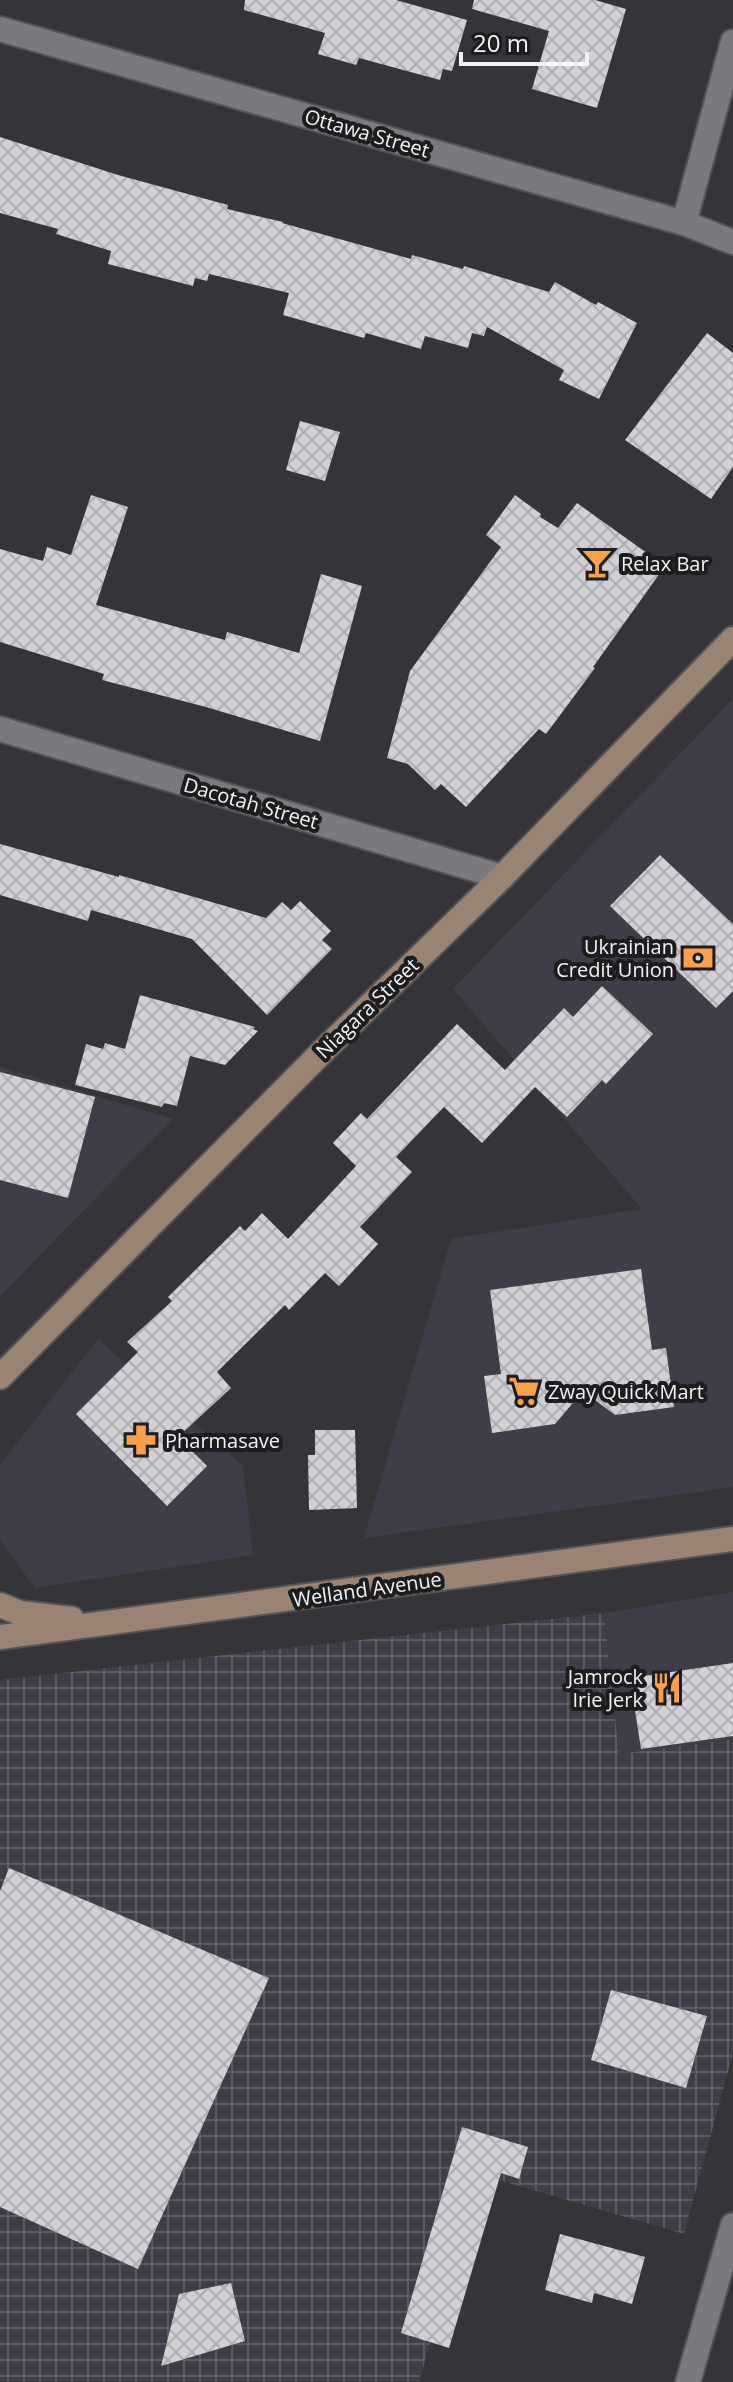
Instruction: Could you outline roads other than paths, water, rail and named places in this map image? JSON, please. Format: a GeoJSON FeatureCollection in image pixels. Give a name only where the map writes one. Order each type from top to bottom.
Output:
{"type":"FeatureCollection","features":[{"type":"Feature","properties":{"kind":"main road","name":"Niagara Street"},"geometry":{"type":"LineString","coordinates":[[0,1377],[321,1053],[502,877],[733,639]]}},
{"type":"Feature","properties":{"kind":"main road","name":"Welland Avenue"},"geometry":{"type":"LineString","coordinates":[[0,1637],[733,1539]]}},
{"type":"Feature","properties":{"kind":"main road"},"geometry":{"type":"LineString","coordinates":[[0,1605],[20,1613],[115,1623]]}},
{"type":"Feature","properties":{"kind":"street","name":"Ottawa Street"},"geometry":{"type":"LineString","coordinates":[[0,29],[684,223],[733,242]]}},
{"type":"Feature","properties":{"kind":"street"},"geometry":{"type":"LineString","coordinates":[[684,223],[733,42]]}},
{"type":"Feature","properties":{"kind":"street","name":"Dacotah Street"},"geometry":{"type":"LineString","coordinates":[[0,729],[502,877]]}},
{"type":"Feature","properties":{"kind":"street"},"geometry":{"type":"LineString","coordinates":[[688,2382],[733,2225]]}},
{"type":"Feature","properties":{"kind":"place","name":"Relax Bar"},"geometry":{"type":"Point","coordinates":[597,563]}},
{"type":"Feature","properties":{"kind":"place","name":"Ukrainian Credit Union"},"geometry":{"type":"Point","coordinates":[698,958]}},
{"type":"Feature","properties":{"kind":"place","name":"Zway Quick Mart"},"geometry":{"type":"Point","coordinates":[524,1391]}},
{"type":"Feature","properties":{"kind":"place","name":"Pharmasave"},"geometry":{"type":"Point","coordinates":[141,1440]}},
{"type":"Feature","properties":{"kind":"place","name":"Jamrock Irie Jerk"},"geometry":{"type":"Point","coordinates":[667,1688]}}]}
